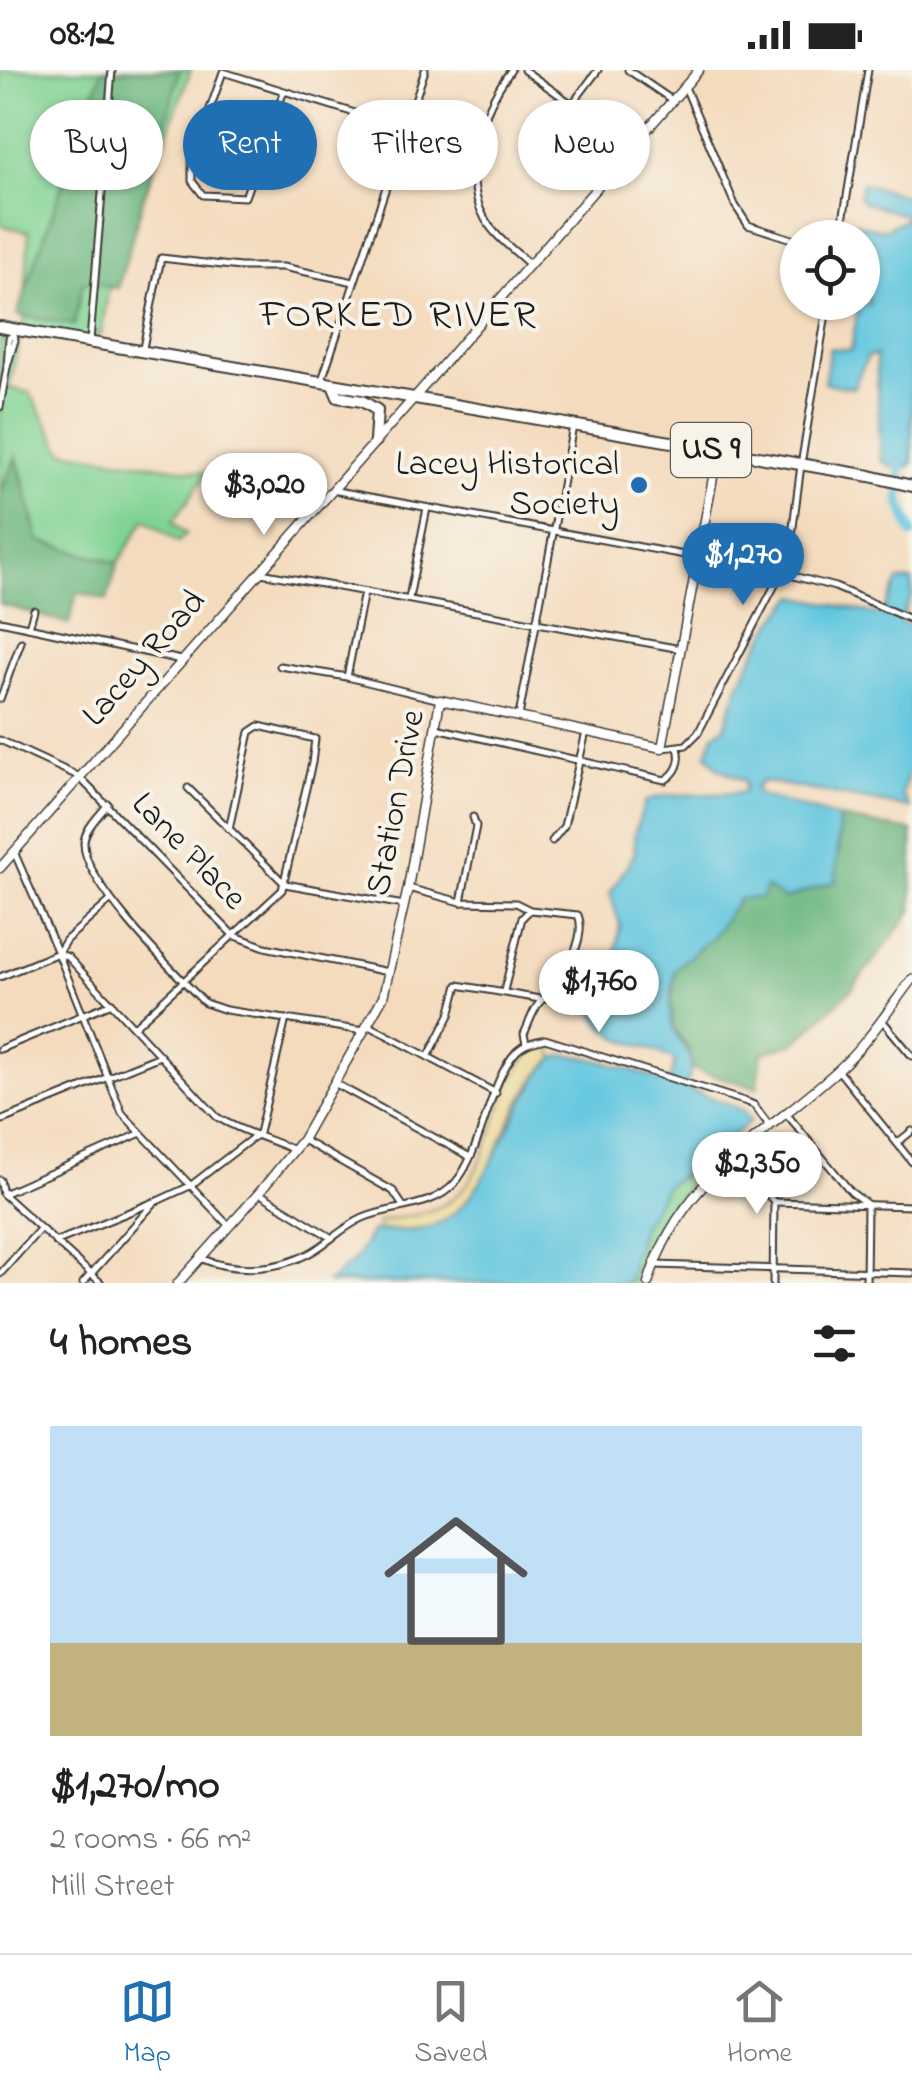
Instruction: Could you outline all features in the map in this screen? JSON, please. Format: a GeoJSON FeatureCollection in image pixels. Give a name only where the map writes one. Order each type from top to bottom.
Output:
{"type":"FeatureCollection","features":[{"type":"Feature","properties":{"kind":"highway","name":"US 9"},"geometry":{"type":"LineString","coordinates":[[0,327],[13,333],[90,342],[911,486]]}},
{"type":"Feature","properties":{"kind":"highway"},"geometry":{"type":"LineString","coordinates":[[327,384],[338,397],[371,403],[377,410],[375,441]]}},
{"type":"Feature","properties":{"kind":"street"},"geometry":{"type":"LineString","coordinates":[[90,342],[112,70]]}},
{"type":"Feature","properties":{"kind":"street"},"geometry":{"type":"LineString","coordinates":[[414,100],[425,70]]}},
{"type":"Feature","properties":{"kind":"street"},"geometry":{"type":"LineString","coordinates":[[511,70],[492,98],[484,120],[478,140],[476,182],[483,216],[529,264]]}},
{"type":"Feature","properties":{"kind":"street"},"geometry":{"type":"LineString","coordinates":[[524,70],[566,100]]}},
{"type":"Feature","properties":{"kind":"street"},"geometry":{"type":"LineString","coordinates":[[575,100],[598,70]]}},
{"type":"Feature","properties":{"kind":"street"},"geometry":{"type":"LineString","coordinates":[[628,70],[672,100]]}},
{"type":"Feature","properties":{"kind":"street","name":"Lacey Road"},"geometry":{"type":"LineString","coordinates":[[0,868],[699,70]]}},
{"type":"Feature","properties":{"kind":"street"},"geometry":{"type":"LineString","coordinates":[[843,220],[868,70]]}},
{"type":"Feature","properties":{"kind":"street"},"geometry":{"type":"LineString","coordinates":[[284,91],[245,196],[203,194],[192,181],[192,160],[224,71],[337,107]]}},
{"type":"Feature","properties":{"kind":"street"},"geometry":{"type":"LineString","coordinates":[[685,86],[748,225],[780,235]]}},
{"type":"Feature","properties":{"kind":"street"},"geometry":{"type":"LineString","coordinates":[[327,384],[383,190]]}},
{"type":"Feature","properties":{"kind":"street"},"geometry":{"type":"LineString","coordinates":[[142,352],[161,258],[240,267],[283,266],[354,282]]}},
{"type":"Feature","properties":{"kind":"street"},"geometry":{"type":"LineString","coordinates":[[718,452],[662,748],[678,748],[698,733],[789,558],[825,320]]}},
{"type":"Feature","properties":{"kind":"street"},"geometry":{"type":"LineString","coordinates":[[0,407],[9,338],[13,333]]}},
{"type":"Feature","properties":{"kind":"street"},"geometry":{"type":"LineString","coordinates":[[519,716],[573,426]]}},
{"type":"Feature","properties":{"kind":"street"},"geometry":{"type":"LineString","coordinates":[[332,490],[782,572],[835,587],[912,620]]}},
{"type":"Feature","properties":{"kind":"street"},"geometry":{"type":"LineString","coordinates":[[410,598],[426,508]]}},
{"type":"Feature","properties":{"kind":"street"},"geometry":{"type":"LineString","coordinates":[[258,573],[681,649]]}},
{"type":"Feature","properties":{"kind":"street"},"geometry":{"type":"LineString","coordinates":[[347,677],[364,592]]}},
{"type":"Feature","properties":{"kind":"street"},"geometry":{"type":"LineString","coordinates":[[29,627],[34,610]]}},
{"type":"Feature","properties":{"kind":"street"},"geometry":{"type":"LineString","coordinates":[[0,621],[181,660]]}},
{"type":"Feature","properties":{"kind":"street"},"geometry":{"type":"LineString","coordinates":[[0,700],[21,642]]}},
{"type":"Feature","properties":{"kind":"street"},"geometry":{"type":"LineString","coordinates":[[280,666],[347,677],[440,700]]}},
{"type":"Feature","properties":{"kind":"street","name":"Station Drive"},"geometry":{"type":"LineString","coordinates":[[178,1283],[302,1140],[382,997],[408,888],[440,700],[662,748]]}},
{"type":"Feature","properties":{"kind":"street"},"geometry":{"type":"LineString","coordinates":[[134,1027],[285,884],[314,739],[258,726],[250,732],[229,829]]}},
{"type":"Feature","properties":{"kind":"street"},"geometry":{"type":"LineString","coordinates":[[436,728],[666,780],[676,768],[678,748]]}},
{"type":"Feature","properties":{"kind":"street"},"geometry":{"type":"LineString","coordinates":[[552,841],[564,826],[586,732]]}},
{"type":"Feature","properties":{"kind":"street","name":"Lane Place"},"geometry":{"type":"LineString","coordinates":[[0,740],[78,776],[233,934],[265,946],[388,972]]}},
{"type":"Feature","properties":{"kind":"street"},"geometry":{"type":"LineString","coordinates":[[188,788],[285,884],[404,905]]}},
{"type":"Feature","properties":{"kind":"street"},"geometry":{"type":"LineString","coordinates":[[108,804],[84,841],[110,902],[205,1003],[286,1019],[366,1028],[496,1093]]}},
{"type":"Feature","properties":{"kind":"street"},"geometry":{"type":"LineString","coordinates":[[461,902],[476,826],[473,816]]}},
{"type":"Feature","properties":{"kind":"street"},"geometry":{"type":"LineString","coordinates":[[14,852],[122,1112],[228,1226]]}},
{"type":"Feature","properties":{"kind":"street"},"geometry":{"type":"LineString","coordinates":[[408,888],[461,902],[516,903],[530,910],[578,915],[582,924],[568,964],[554,992],[542,999],[524,1034],[526,1044]]}},
{"type":"Feature","properties":{"kind":"street"},"geometry":{"type":"LineString","coordinates":[[0,977],[58,952],[66,940],[110,902]]}},
{"type":"Feature","properties":{"kind":"street"},"geometry":{"type":"LineString","coordinates":[[504,992],[522,918],[530,910]]}},
{"type":"Feature","properties":{"kind":"street"},"geometry":{"type":"LineString","coordinates":[[58,952],[68,957],[218,1117],[236,1129],[259,1134],[294,1150]]}},
{"type":"Feature","properties":{"kind":"street"},"geometry":{"type":"LineString","coordinates":[[648,1283],[663,1240],[689,1203],[735,1153],[838,1070],[912,979]]}},
{"type":"Feature","properties":{"kind":"street"},"geometry":{"type":"LineString","coordinates":[[428,1058],[450,1014],[458,986],[542,999]]}},
{"type":"Feature","properties":{"kind":"street"},"geometry":{"type":"LineString","coordinates":[[0,1049],[112,1003]]}},
{"type":"Feature","properties":{"kind":"street"},"geometry":{"type":"LineString","coordinates":[[881,1018],[912,1056]]}},
{"type":"Feature","properties":{"kind":"street"},"geometry":{"type":"LineString","coordinates":[[55,1242],[190,1186],[259,1134],[286,1019]]}},
{"type":"Feature","properties":{"kind":"street"},"geometry":{"type":"LineString","coordinates":[[200,1258],[242,1267],[279,1266],[300,1259],[353,1222],[428,1202],[448,1190],[470,1158],[509,1062],[526,1044],[554,1040],[688,1083],[754,1105],[770,1125]]}},
{"type":"Feature","properties":{"kind":"street"},"geometry":{"type":"LineString","coordinates":[[0,1121],[160,1056]]}},
{"type":"Feature","properties":{"kind":"street"},"geometry":{"type":"LineString","coordinates":[[838,1070],[912,1162]]}},
{"type":"Feature","properties":{"kind":"street"},"geometry":{"type":"LineString","coordinates":[[336,1084],[470,1158]]}},
{"type":"Feature","properties":{"kind":"street"},"geometry":{"type":"LineString","coordinates":[[785,1112],[851,1192],[867,1204]]}},
{"type":"Feature","properties":{"kind":"street"},"geometry":{"type":"LineString","coordinates":[[897,1143],[912,1131]]}},
{"type":"Feature","properties":{"kind":"street"},"geometry":{"type":"LineString","coordinates":[[1,1193],[139,1134]]}},
{"type":"Feature","properties":{"kind":"street"},"geometry":{"type":"LineString","coordinates":[[302,1140],[393,1190],[403,1206]]}},
{"type":"Feature","properties":{"kind":"street"},"geometry":{"type":"LineString","coordinates":[[735,1153],[774,1202],[773,1283]]}},
{"type":"Feature","properties":{"kind":"street"},"geometry":{"type":"LineString","coordinates":[[0,1180],[1,1193],[101,1283]]}},
{"type":"Feature","properties":{"kind":"street"},"geometry":{"type":"LineString","coordinates":[[259,1193],[332,1238]]}},
{"type":"Feature","properties":{"kind":"street"},"geometry":{"type":"LineString","coordinates":[[83,1283],[155,1202]]}},
{"type":"Feature","properties":{"kind":"street"},"geometry":{"type":"LineString","coordinates":[[774,1202],[912,1206]]}},
{"type":"Feature","properties":{"kind":"street"},"geometry":{"type":"LineString","coordinates":[[866,1283],[867,1204]]}},
{"type":"Feature","properties":{"kind":"street"},"geometry":{"type":"LineString","coordinates":[[0,1274],[40,1229]]}},
{"type":"Feature","properties":{"kind":"street"},"geometry":{"type":"LineString","coordinates":[[654,1265],[912,1273]]}},
{"type":"Feature","properties":{"kind":"green space"},"geometry":{"type":"Polygon","coordinates":[[[0,70],[191,70],[163,145],[163,100],[30,100],[30,190],[146,190],[108,293],[101,335],[93,334],[90,343],[23,331],[29,232],[0,225],[0,70]]]}},
{"type":"Feature","properties":{"kind":"green space"},"geometry":{"type":"Polygon","coordinates":[[[102,70],[180,70],[163,130],[163,100],[92,100],[102,70]]]}},
{"type":"Feature","properties":{"kind":"green space"},"geometry":{"type":"Polygon","coordinates":[[[60,190],[146,190],[118,288],[83,282],[74,325],[17,315],[60,190]]]}},
{"type":"Feature","properties":{"kind":"green space"},"geometry":{"type":"Polygon","coordinates":[[[0,339],[19,343],[9,388],[30,393],[63,451],[207,473],[173,522],[186,534],[178,542],[145,519],[118,563],[39,541],[17,458],[0,494],[0,339]]]}},
{"type":"Feature","properties":{"kind":"green space"},"geometry":{"type":"Polygon","coordinates":[[[16,457],[39,541],[118,563],[107,600],[77,592],[69,624],[0,604],[0,494],[16,457]]]}},
{"type":"Feature","properties":{"kind":"green space"},"geometry":{"type":"Polygon","coordinates":[[[839,818],[912,831],[912,911],[851,990],[795,1043],[762,1053],[757,1088],[692,1069],[688,1048],[673,1028],[675,969],[712,937],[739,899],[839,853],[839,818]]]}},
{"type":"Feature","properties":{"kind":"green space"},"geometry":{"type":"Polygon","coordinates":[[[708,1160],[664,1217],[648,1245],[635,1283],[628,1283],[642,1226],[666,1186],[708,1160]]]}},
{"type":"Feature","properties":{"kind":"sand"},"geometry":{"type":"Polygon","coordinates":[[[544,1045],[552,1046],[554,1060],[521,1101],[468,1200],[450,1217],[426,1228],[379,1230],[378,1222],[437,1208],[463,1189],[487,1146],[514,1075],[527,1057],[544,1045]]]}},
{"type":"Feature","properties":{"kind":"water"},"geometry":{"type":"Polygon","coordinates":[[[862,183],[912,198],[912,464],[899,470],[881,460],[876,355],[868,356],[853,388],[824,383],[830,348],[851,350],[856,320],[880,320],[880,229],[910,217],[863,202],[859,197],[862,183]]]}},
{"type":"Feature","properties":{"kind":"water"},"geometry":{"type":"Polygon","coordinates":[[[912,580],[912,597],[900,621],[912,627],[912,762],[902,795],[910,808],[763,781],[755,788],[759,795],[839,818],[836,881],[785,899],[766,887],[762,898],[739,899],[712,937],[675,969],[670,1013],[690,1059],[686,1088],[743,1110],[751,1121],[666,1186],[642,1226],[628,1283],[327,1283],[355,1260],[372,1231],[426,1228],[461,1207],[487,1171],[538,1077],[558,1057],[581,1057],[669,1082],[675,1061],[610,1032],[591,1009],[597,981],[615,956],[620,925],[610,893],[635,853],[634,835],[645,802],[665,796],[744,792],[745,781],[718,768],[707,754],[714,734],[725,727],[752,657],[795,596],[881,615],[898,581],[912,580]]]}},
{"type":"Feature","properties":{"kind":"waterway"},"geometry":{"type":"LineString","coordinates":[[901,457],[900,501],[912,534]]}},
{"type":"Feature","properties":{"kind":"place","name":"Lacey Historical Society"},"geometry":{"type":"Point","coordinates":[639,485]}},
{"type":"Feature","properties":{"kind":"district","name":"FORKED RIVER"},"geometry":{"type":"Point","coordinates":[399,316]}}]}
